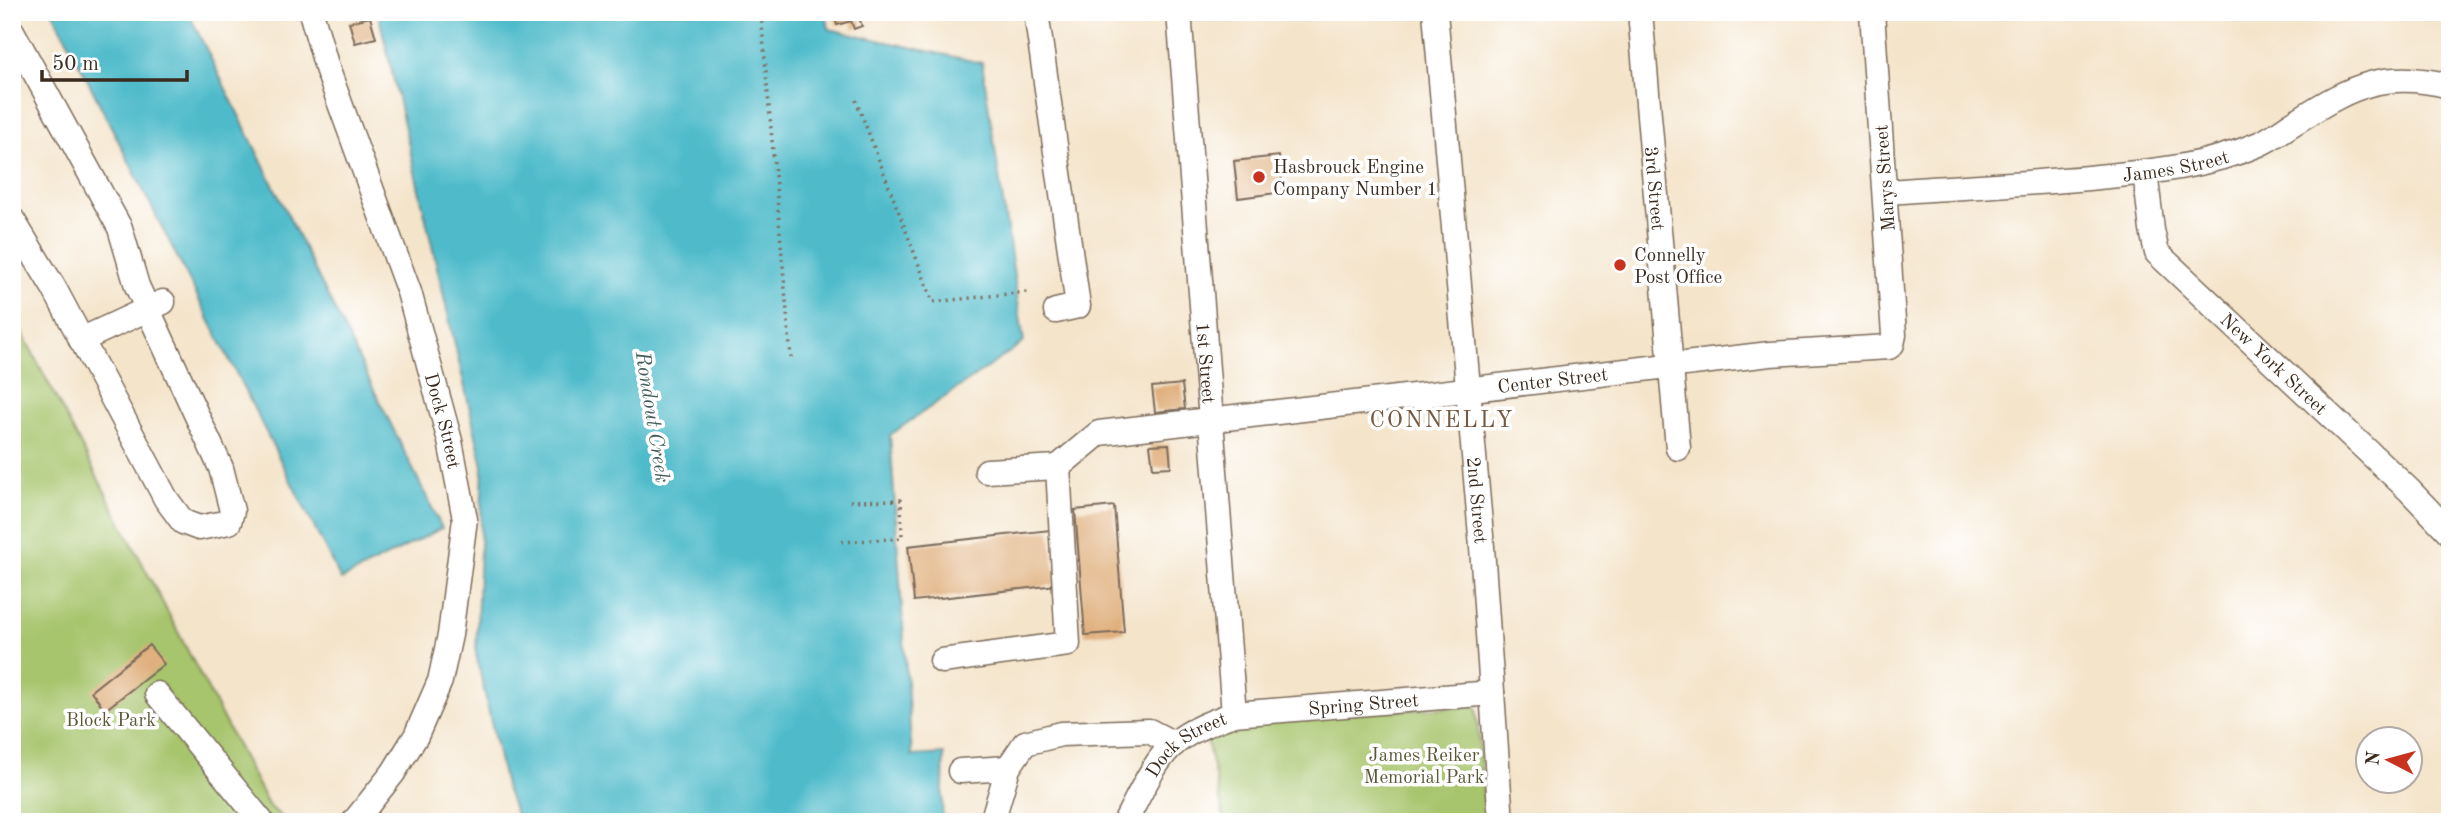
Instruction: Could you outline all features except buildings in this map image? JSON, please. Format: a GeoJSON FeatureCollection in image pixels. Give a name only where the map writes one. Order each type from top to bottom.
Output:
{"type":"FeatureCollection","features":[{"type":"Feature","properties":{"kind":"street","name":"Dock Street"},"geometry":{"type":"LineString","coordinates":[[311,12],[327,68],[409,292],[450,442],[465,519],[450,635],[440,681],[416,736],[393,773],[354,822]]}},
{"type":"Feature","properties":{"kind":"street"},"geometry":{"type":"LineString","coordinates":[[1036,12],[1078,306],[1056,311]]}},
{"type":"Feature","properties":{"kind":"street","name":"1st Street"},"geometry":{"type":"LineString","coordinates":[[1179,12],[1213,419],[1234,714]]}},
{"type":"Feature","properties":{"kind":"street","name":"2nd Street"},"geometry":{"type":"LineString","coordinates":[[1436,12],[1482,547],[1502,822]]}},
{"type":"Feature","properties":{"kind":"street","name":"3rd Street"},"geometry":{"type":"LineString","coordinates":[[1640,12],[1678,448]]}},
{"type":"Feature","properties":{"kind":"street","name":"Marys Street"},"geometry":{"type":"LineString","coordinates":[[1872,12],[1894,335],[1892,344]]}},
{"type":"Feature","properties":{"kind":"street"},"geometry":{"type":"LineString","coordinates":[[12,31],[120,228],[137,286],[155,306],[221,468],[232,511],[229,522],[199,528],[183,522],[166,499],[81,340],[12,219]]}},
{"type":"Feature","properties":{"kind":"street","name":"James Street"},"geometry":{"type":"LineString","coordinates":[[1885,192],[2058,181],[2145,172],[2219,159],[2261,143],[2336,96],[2360,86],[2384,80],[2407,79],[2450,86]]}},
{"type":"Feature","properties":{"kind":"street","name":"New York Street"},"geometry":{"type":"LineString","coordinates":[[2145,172],[2157,253],[2409,490],[2450,533]]}},
{"type":"Feature","properties":{"kind":"street"},"geometry":{"type":"LineString","coordinates":[[81,340],[155,306]]}},
{"type":"Feature","properties":{"kind":"street","name":"Center Street"},"geometry":{"type":"LineString","coordinates":[[1058,467],[1100,433],[1671,365],[1770,354],[1889,347],[1892,344]]}},
{"type":"Feature","properties":{"kind":"street"},"geometry":{"type":"LineString","coordinates":[[942,661],[1068,644],[1058,467],[987,471]]}},
{"type":"Feature","properties":{"kind":"street"},"geometry":{"type":"LineString","coordinates":[[157,694],[262,822]]}},
{"type":"Feature","properties":{"kind":"street","name":"Spring Street"},"geometry":{"type":"LineString","coordinates":[[1234,714],[1492,694]]}},
{"type":"Feature","properties":{"kind":"street","name":"Dock Street"},"geometry":{"type":"LineString","coordinates":[[1125,822],[1154,769],[1174,744],[1204,725],[1234,714]]}},
{"type":"Feature","properties":{"kind":"street"},"geometry":{"type":"LineString","coordinates":[[992,822],[1008,768],[1025,743],[1061,734],[1149,731],[1174,744]]}},
{"type":"Feature","properties":{"kind":"street"},"geometry":{"type":"LineString","coordinates":[[960,771],[1008,768]]}},
{"type":"Feature","properties":{"kind":"path"},"geometry":{"type":"LineString","coordinates":[[767,12],[761,14],[791,358]]}},
{"type":"Feature","properties":{"kind":"path"},"geometry":{"type":"LineString","coordinates":[[856,100],[933,302],[1027,292]]}},
{"type":"Feature","properties":{"kind":"path"},"geometry":{"type":"LineString","coordinates":[[842,542],[902,538],[901,500],[848,501]]}},
{"type":"Feature","properties":{"kind":"green space","name":"Block Park"},"geometry":{"type":"Polygon","coordinates":[[[12,313],[268,805],[288,822],[12,822],[12,313]]]}},
{"type":"Feature","properties":{"kind":"green space","name":"James Reiker Memorial Park"},"geometry":{"type":"Polygon","coordinates":[[[1476,706],[1486,822],[1225,822],[1206,736],[1242,719],[1476,706]]]}},
{"type":"Feature","properties":{"kind":"water"},"geometry":{"type":"Polygon","coordinates":[[[53,12],[188,12],[442,528],[341,580],[53,12]]]}},
{"type":"Feature","properties":{"kind":"water","name":"Rondout Creek"},"geometry":{"type":"Polygon","coordinates":[[[378,12],[826,12],[829,29],[982,63],[1024,342],[890,435],[912,756],[944,754],[942,822],[519,822],[505,786],[476,654],[483,466],[378,12]]]}},
{"type":"Feature","properties":{"kind":"place","name":"Hasbrouck Engine Company Number 1"},"geometry":{"type":"Point","coordinates":[1259,177]}},
{"type":"Feature","properties":{"kind":"place","name":"Connelly Post Office"},"geometry":{"type":"Point","coordinates":[1620,265]}},
{"type":"Feature","properties":{"kind":"district","name":"CONNELLY"},"geometry":{"type":"Point","coordinates":[1442,419]}}]}
